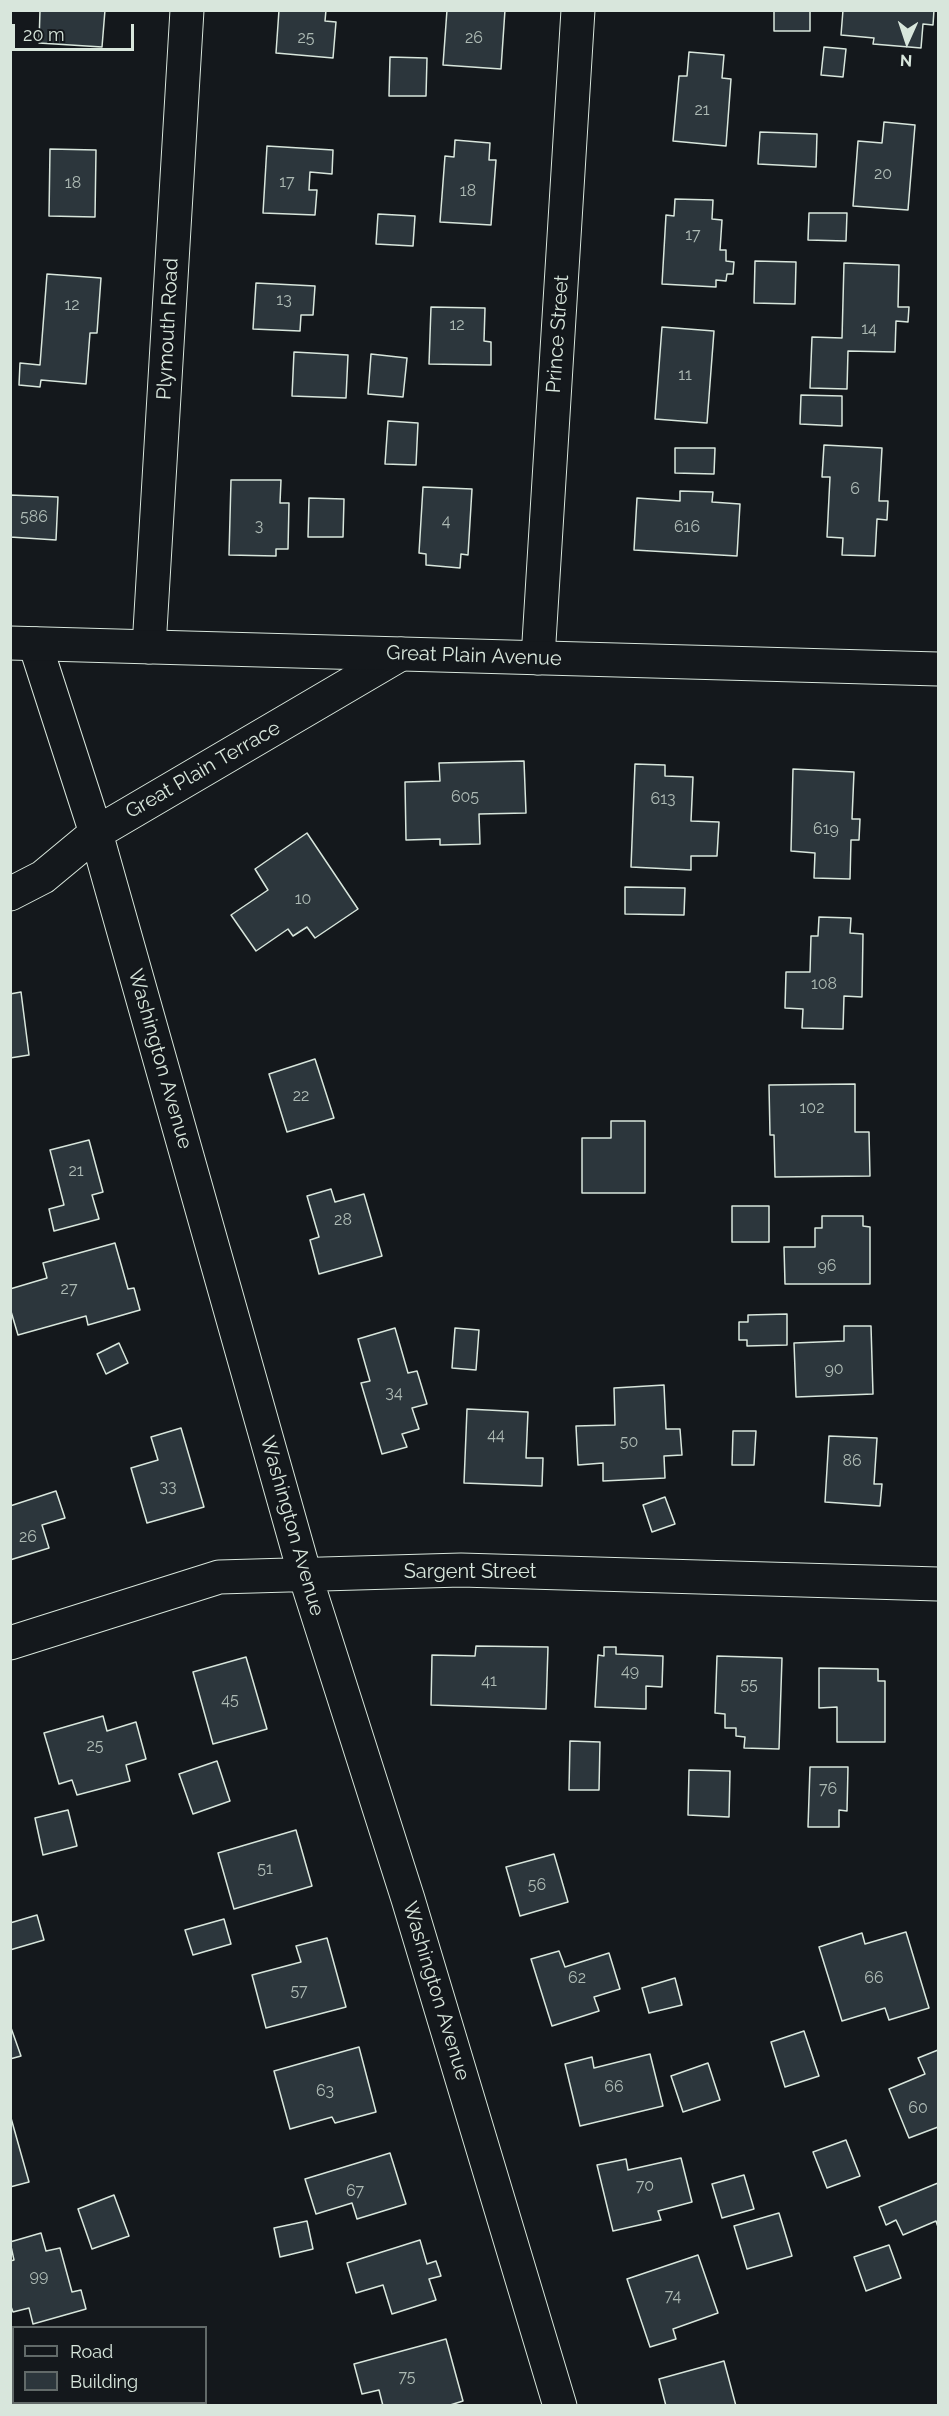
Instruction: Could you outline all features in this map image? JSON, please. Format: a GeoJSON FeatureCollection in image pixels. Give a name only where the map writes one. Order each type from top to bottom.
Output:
{"type":"FeatureCollection","features":[{"type":"Feature","properties":{"kind":"street","name":"Plymouth Road"},"geometry":{"type":"LineString","coordinates":[[149,647],[187,10]]}},
{"type":"Feature","properties":{"kind":"street","name":"Prince Street"},"geometry":{"type":"LineString","coordinates":[[538,658],[578,10]]}},
{"type":"Feature","properties":{"kind":"street","name":"Great Plain Avenue"},"geometry":{"type":"LineString","coordinates":[[23,644],[939,669]]}},
{"type":"Feature","properties":{"kind":"street","name":"Washington Avenue"},"geometry":{"type":"LineString","coordinates":[[23,644],[96,833],[304,1575],[408,1899],[560,2406]]}},
{"type":"Feature","properties":{"kind":"street","name":"Great Plain Terrace"},"geometry":{"type":"LineString","coordinates":[[10,894],[43,877],[96,833],[401,654]]}},
{"type":"Feature","properties":{"kind":"street","name":"Sargent Street"},"geometry":{"type":"LineString","coordinates":[[10,1643],[219,1577],[461,1570],[939,1584]]}},
{"type":"Feature","properties":{"kind":"building"},"geometry":{"type":"Polygon","coordinates":[[[40,10],[105,10],[102,47],[39,43],[40,10]]]}},
{"type":"Feature","properties":{"kind":"building"},"geometry":{"type":"Polygon","coordinates":[[[279,10],[326,10],[325,21],[336,22],[333,58],[276,53],[279,10]]]}},
{"type":"Feature","properties":{"kind":"building"},"geometry":{"type":"Polygon","coordinates":[[[447,10],[505,10],[501,69],[443,65],[447,10]]]}},
{"type":"Feature","properties":{"kind":"building"},"geometry":{"type":"Polygon","coordinates":[[[774,10],[810,10],[810,31],[774,31],[774,10]]]}},
{"type":"Feature","properties":{"kind":"building"},"geometry":{"type":"Polygon","coordinates":[[[843,10],[934,10],[933,25],[923,24],[921,48],[873,44],[874,38],[841,35],[843,10]]]}},
{"type":"Feature","properties":{"kind":"building"},"geometry":{"type":"Polygon","coordinates":[[[824,47],[846,49],[843,77],[821,75],[824,47]]]}},
{"type":"Feature","properties":{"kind":"building"},"geometry":{"type":"Polygon","coordinates":[[[689,52],[724,55],[722,78],[731,79],[726,146],[673,141],[679,76],[687,76],[689,52]]]}},
{"type":"Feature","properties":{"kind":"building"},"geometry":{"type":"Polygon","coordinates":[[[390,57],[427,58],[426,96],[389,96],[390,57]]]}},
{"type":"Feature","properties":{"kind":"building"},"geometry":{"type":"Polygon","coordinates":[[[884,122],[915,125],[908,210],[853,206],[858,141],[882,143],[884,122]]]}},
{"type":"Feature","properties":{"kind":"building"},"geometry":{"type":"Polygon","coordinates":[[[760,132],[817,134],[816,167],[758,164],[760,132]]]}},
{"type":"Feature","properties":{"kind":"building"},"geometry":{"type":"Polygon","coordinates":[[[455,140],[490,143],[489,160],[496,160],[491,225],[440,222],[445,156],[454,157],[455,140]]]}},
{"type":"Feature","properties":{"kind":"building"},"geometry":{"type":"Polygon","coordinates":[[[267,146],[333,150],[332,174],[310,172],[309,190],[317,190],[315,215],[263,213],[267,146]]]}},
{"type":"Feature","properties":{"kind":"building"},"geometry":{"type":"Polygon","coordinates":[[[50,149],[96,150],[95,217],[49,216],[50,149]]]}},
{"type":"Feature","properties":{"kind":"building"},"geometry":{"type":"Polygon","coordinates":[[[675,199],[713,200],[712,219],[722,220],[720,250],[726,250],[726,261],[734,262],[733,274],[727,274],[726,281],[716,280],[716,287],[662,284],[666,215],[674,216],[675,199]]]}},
{"type":"Feature","properties":{"kind":"building"},"geometry":{"type":"Polygon","coordinates":[[[809,213],[847,213],[846,241],[808,240],[809,213]]]}},
{"type":"Feature","properties":{"kind":"building"},"geometry":{"type":"Polygon","coordinates":[[[378,214],[415,216],[413,246],[376,244],[378,214]]]}},
{"type":"Feature","properties":{"kind":"building"},"geometry":{"type":"Polygon","coordinates":[[[755,261],[796,262],[795,304],[754,303],[755,261]]]}},
{"type":"Feature","properties":{"kind":"building"},"geometry":{"type":"Polygon","coordinates":[[[844,263],[899,265],[898,307],[909,307],[908,322],[896,321],[895,352],[848,351],[847,389],[810,388],[812,337],[842,338],[844,263]]]}},
{"type":"Feature","properties":{"kind":"building"},"geometry":{"type":"Polygon","coordinates":[[[47,274],[101,278],[97,333],[90,333],[86,384],[41,380],[40,387],[19,385],[20,363],[40,365],[47,274]]]}},
{"type":"Feature","properties":{"kind":"building"},"geometry":{"type":"Polygon","coordinates":[[[256,283],[315,286],[313,315],[301,315],[300,331],[253,329],[256,283]]]}},
{"type":"Feature","properties":{"kind":"building"},"geometry":{"type":"Polygon","coordinates":[[[431,307],[485,308],[484,341],[491,342],[491,365],[429,364],[431,307]]]}},
{"type":"Feature","properties":{"kind":"building"},"geometry":{"type":"Polygon","coordinates":[[[662,327],[714,331],[707,423],[655,419],[662,327]]]}},
{"type":"Feature","properties":{"kind":"building"},"geometry":{"type":"Polygon","coordinates":[[[294,352],[348,355],[346,398],[292,396],[294,352]]]}},
{"type":"Feature","properties":{"kind":"building"},"geometry":{"type":"Polygon","coordinates":[[[371,354],[407,358],[403,397],[368,394],[371,354]]]}},
{"type":"Feature","properties":{"kind":"building"},"geometry":{"type":"Polygon","coordinates":[[[801,395],[842,396],[842,426],[800,424],[801,395]]]}},
{"type":"Feature","properties":{"kind":"building"},"geometry":{"type":"Polygon","coordinates":[[[388,421],[418,423],[416,465],[385,464],[388,421]]]}},
{"type":"Feature","properties":{"kind":"building"},"geometry":{"type":"Polygon","coordinates":[[[824,445],[882,448],[879,501],[888,501],[887,520],[877,519],[875,556],[842,555],[843,538],[827,537],[830,477],[822,477],[824,445]]]}},
{"type":"Feature","properties":{"kind":"building"},"geometry":{"type":"Polygon","coordinates":[[[675,448],[715,448],[714,474],[675,473],[675,448]]]}},
{"type":"Feature","properties":{"kind":"building"},"geometry":{"type":"Polygon","coordinates":[[[231,480],[281,480],[280,503],[289,503],[288,549],[276,549],[276,556],[229,555],[231,480]]]}},
{"type":"Feature","properties":{"kind":"building"},"geometry":{"type":"Polygon","coordinates":[[[423,487],[472,489],[468,555],[461,554],[460,568],[426,565],[426,554],[419,553],[423,487]]]}},
{"type":"Feature","properties":{"kind":"building"},"geometry":{"type":"Polygon","coordinates":[[[680,491],[713,492],[712,502],[740,504],[737,556],[634,550],[637,498],[680,501],[680,491]]]}},
{"type":"Feature","properties":{"kind":"building"},"geometry":{"type":"Polygon","coordinates":[[[10,495],[58,497],[56,540],[10,537],[10,495]]]}},
{"type":"Feature","properties":{"kind":"building"},"geometry":{"type":"Polygon","coordinates":[[[309,498],[344,499],[343,537],[308,537],[309,498]]]}},
{"type":"Feature","properties":{"kind":"building"},"geometry":{"type":"Polygon","coordinates":[[[524,761],[526,813],[479,814],[480,844],[440,845],[440,839],[406,840],[405,782],[440,781],[439,763],[524,761]]]}},
{"type":"Feature","properties":{"kind":"building"},"geometry":{"type":"Polygon","coordinates":[[[635,764],[665,765],[665,776],[693,777],[691,821],[719,822],[717,856],[691,856],[691,870],[631,867],[635,764]]]}},
{"type":"Feature","properties":{"kind":"building"},"geometry":{"type":"Polygon","coordinates":[[[793,769],[854,772],[852,819],[860,819],[859,840],[851,840],[850,879],[814,878],[815,853],[791,851],[793,769]]]}},
{"type":"Feature","properties":{"kind":"building"},"geometry":{"type":"Polygon","coordinates":[[[307,833],[358,909],[315,938],[307,927],[293,936],[288,929],[256,951],[231,915],[268,890],[255,869],[307,833]]]}},
{"type":"Feature","properties":{"kind":"building"},"geometry":{"type":"Polygon","coordinates":[[[625,887],[685,888],[684,915],[625,914],[625,887]]]}},
{"type":"Feature","properties":{"kind":"building"},"geometry":{"type":"Polygon","coordinates":[[[819,917],[851,918],[850,933],[863,934],[862,997],[844,996],[843,1029],[802,1028],[803,1009],[785,1008],[786,972],[810,972],[811,936],[818,936],[819,917]]]}},
{"type":"Feature","properties":{"kind":"building"},"geometry":{"type":"Polygon","coordinates":[[[21,992],[29,1055],[10,1058],[10,994],[21,992]]]}},
{"type":"Feature","properties":{"kind":"building"},"geometry":{"type":"Polygon","coordinates":[[[315,1059],[334,1118],[287,1132],[269,1074],[315,1059]]]}},
{"type":"Feature","properties":{"kind":"building"},"geometry":{"type":"Polygon","coordinates":[[[855,1084],[855,1132],[869,1132],[870,1176],[775,1177],[774,1135],[770,1135],[769,1085],[855,1084]]]}},
{"type":"Feature","properties":{"kind":"building"},"geometry":{"type":"Polygon","coordinates":[[[611,1121],[645,1121],[645,1193],[582,1193],[582,1138],[611,1138],[611,1121]]]}},
{"type":"Feature","properties":{"kind":"building"},"geometry":{"type":"Polygon","coordinates":[[[89,1140],[103,1192],[92,1195],[99,1219],[54,1231],[49,1209],[64,1205],[50,1150],[89,1140]]]}},
{"type":"Feature","properties":{"kind":"building"},"geometry":{"type":"Polygon","coordinates":[[[331,1189],[335,1202],[364,1194],[382,1256],[319,1274],[310,1240],[319,1237],[307,1196],[331,1189]]]}},
{"type":"Feature","properties":{"kind":"building"},"geometry":{"type":"Polygon","coordinates":[[[732,1206],[769,1206],[769,1242],[732,1242],[732,1206]]]}},
{"type":"Feature","properties":{"kind":"building"},"geometry":{"type":"Polygon","coordinates":[[[822,1216],[863,1216],[863,1226],[870,1227],[870,1284],[785,1284],[784,1247],[815,1247],[815,1228],[822,1228],[822,1216]]]}},
{"type":"Feature","properties":{"kind":"building"},"geometry":{"type":"Polygon","coordinates":[[[115,1243],[128,1289],[134,1288],[140,1310],[88,1325],[86,1316],[18,1335],[10,1308],[10,1289],[47,1278],[43,1263],[115,1243]]]}},
{"type":"Feature","properties":{"kind":"building"},"geometry":{"type":"Polygon","coordinates":[[[787,1314],[787,1345],[747,1346],[747,1340],[739,1340],[739,1322],[748,1322],[748,1315],[787,1314]]]}},
{"type":"Feature","properties":{"kind":"building"},"geometry":{"type":"Polygon","coordinates":[[[844,1326],[871,1326],[873,1394],[796,1397],[794,1343],[844,1341],[844,1326]]]}},
{"type":"Feature","properties":{"kind":"building"},"geometry":{"type":"Polygon","coordinates":[[[395,1328],[408,1373],[417,1371],[427,1404],[412,1408],[419,1429],[402,1434],[407,1447],[382,1454],[361,1383],[370,1381],[358,1339],[395,1328]]]}},
{"type":"Feature","properties":{"kind":"building"},"geometry":{"type":"Polygon","coordinates":[[[455,1328],[479,1330],[476,1370],[452,1368],[455,1328]]]}},
{"type":"Feature","properties":{"kind":"building"},"geometry":{"type":"Polygon","coordinates":[[[119,1343],[128,1363],[106,1374],[97,1354],[119,1343]]]}},
{"type":"Feature","properties":{"kind":"building"},"geometry":{"type":"Polygon","coordinates":[[[664,1385],[666,1429],[680,1429],[682,1455],[664,1456],[665,1478],[603,1481],[603,1463],[578,1465],[576,1426],[615,1425],[614,1388],[664,1385]]]}},
{"type":"Feature","properties":{"kind":"building"},"geometry":{"type":"Polygon","coordinates":[[[467,1409],[528,1412],[526,1458],[543,1458],[542,1486],[464,1483],[467,1409]]]}},
{"type":"Feature","properties":{"kind":"building"},"geometry":{"type":"Polygon","coordinates":[[[181,1428],[204,1507],[147,1523],[131,1468],[158,1460],[151,1437],[181,1428]]]}},
{"type":"Feature","properties":{"kind":"building"},"geometry":{"type":"Polygon","coordinates":[[[733,1431],[756,1431],[754,1465],[732,1465],[733,1431]]]}},
{"type":"Feature","properties":{"kind":"building"},"geometry":{"type":"Polygon","coordinates":[[[829,1436],[877,1438],[874,1484],[882,1484],[880,1506],[825,1502],[829,1436]]]}},
{"type":"Feature","properties":{"kind":"building"},"geometry":{"type":"Polygon","coordinates":[[[56,1491],[65,1518],[42,1525],[49,1548],[10,1560],[10,1506],[56,1491]]]}},
{"type":"Feature","properties":{"kind":"building"},"geometry":{"type":"Polygon","coordinates":[[[665,1497],[675,1524],[652,1532],[643,1505],[665,1497]]]}},
{"type":"Feature","properties":{"kind":"building"},"geometry":{"type":"Polygon","coordinates":[[[476,1646],[548,1647],[546,1709],[431,1705],[432,1655],[475,1656],[476,1646]]]}},
{"type":"Feature","properties":{"kind":"building"},"geometry":{"type":"Polygon","coordinates":[[[604,1647],[616,1647],[616,1654],[663,1656],[662,1687],[646,1686],[646,1709],[595,1707],[598,1655],[604,1656],[604,1647]]]}},
{"type":"Feature","properties":{"kind":"building"},"geometry":{"type":"Polygon","coordinates":[[[717,1656],[782,1658],[779,1749],[744,1748],[745,1737],[736,1736],[736,1728],[725,1728],[725,1714],[715,1713],[717,1656]]]}},
{"type":"Feature","properties":{"kind":"building"},"geometry":{"type":"Polygon","coordinates":[[[246,1657],[267,1729],[213,1744],[193,1672],[246,1657]]]}},
{"type":"Feature","properties":{"kind":"building"},"geometry":{"type":"Polygon","coordinates":[[[819,1668],[878,1669],[878,1681],[885,1681],[885,1742],[837,1742],[837,1707],[819,1708],[819,1668]]]}},
{"type":"Feature","properties":{"kind":"building"},"geometry":{"type":"Polygon","coordinates":[[[103,1716],[107,1731],[136,1722],[146,1759],[126,1765],[130,1781],[77,1795],[72,1780],[59,1784],[44,1733],[103,1716]]]}},
{"type":"Feature","properties":{"kind":"building"},"geometry":{"type":"Polygon","coordinates":[[[570,1741],[600,1742],[599,1790],[569,1790],[570,1741]]]}},
{"type":"Feature","properties":{"kind":"building"},"geometry":{"type":"Polygon","coordinates":[[[217,1761],[230,1801],[193,1814],[179,1774],[217,1761]]]}},
{"type":"Feature","properties":{"kind":"building"},"geometry":{"type":"Polygon","coordinates":[[[810,1767],[848,1767],[847,1811],[839,1810],[839,1827],[808,1827],[810,1767]]]}},
{"type":"Feature","properties":{"kind":"building"},"geometry":{"type":"Polygon","coordinates":[[[689,1770],[730,1771],[729,1817],[688,1815],[689,1770]]]}},
{"type":"Feature","properties":{"kind":"building"},"geometry":{"type":"Polygon","coordinates":[[[68,1810],[77,1846],[43,1855],[35,1818],[68,1810]]]}},
{"type":"Feature","properties":{"kind":"building"},"geometry":{"type":"Polygon","coordinates":[[[296,1830],[312,1886],[234,1909],[218,1853],[296,1830]]]}},
{"type":"Feature","properties":{"kind":"building"},"geometry":{"type":"Polygon","coordinates":[[[554,1854],[568,1902],[520,1916],[506,1867],[554,1854]]]}},
{"type":"Feature","properties":{"kind":"building"},"geometry":{"type":"Polygon","coordinates":[[[37,1915],[44,1940],[10,1950],[10,1923],[37,1915]]]}},
{"type":"Feature","properties":{"kind":"building"},"geometry":{"type":"Polygon","coordinates":[[[224,1919],[231,1944],[193,1955],[185,1930],[224,1919]]]}},
{"type":"Feature","properties":{"kind":"building"},"geometry":{"type":"Polygon","coordinates":[[[906,1932],[929,2008],[889,2020],[885,2008],[842,2021],[819,1947],[862,1933],[865,1944],[906,1932]]]}},
{"type":"Feature","properties":{"kind":"building"},"geometry":{"type":"Polygon","coordinates":[[[327,1938],[346,2007],[266,2028],[252,1975],[301,1962],[296,1946],[327,1938]]]}},
{"type":"Feature","properties":{"kind":"building"},"geometry":{"type":"Polygon","coordinates":[[[559,1951],[565,1967],[609,1953],[620,1989],[594,1997],[599,2011],[552,2026],[531,1959],[559,1951]]]}},
{"type":"Feature","properties":{"kind":"building"},"geometry":{"type":"Polygon","coordinates":[[[675,1978],[682,2005],[649,2013],[642,1988],[675,1978]]]}},
{"type":"Feature","properties":{"kind":"building"},"geometry":{"type":"Polygon","coordinates":[[[10,2025],[21,2056],[10,2059],[10,2025]]]}},
{"type":"Feature","properties":{"kind":"building"},"geometry":{"type":"Polygon","coordinates":[[[804,2031],[819,2076],[785,2087],[771,2042],[804,2031]]]}},
{"type":"Feature","properties":{"kind":"building"},"geometry":{"type":"Polygon","coordinates":[[[359,2047],[376,2112],[335,2123],[332,2117],[290,2129],[274,2071],[359,2047]]]}},
{"type":"Feature","properties":{"kind":"building"},"geometry":{"type":"Polygon","coordinates":[[[938,2050],[938,2127],[909,2138],[889,2089],[925,2074],[918,2058],[938,2050]]]}},
{"type":"Feature","properties":{"kind":"building"},"geometry":{"type":"Polygon","coordinates":[[[650,2054],[663,2106],[580,2126],[565,2064],[592,2057],[594,2068],[650,2054]]]}},
{"type":"Feature","properties":{"kind":"building"},"geometry":{"type":"Polygon","coordinates":[[[708,2063],[720,2100],[683,2112],[671,2076],[708,2063]]]}},
{"type":"Feature","properties":{"kind":"building"},"geometry":{"type":"Polygon","coordinates":[[[10,2119],[29,2182],[10,2187],[10,2119]]]}},
{"type":"Feature","properties":{"kind":"building"},"geometry":{"type":"Polygon","coordinates":[[[846,2140],[860,2176],[827,2188],[813,2152],[846,2140]]]}},
{"type":"Feature","properties":{"kind":"building"},"geometry":{"type":"Polygon","coordinates":[[[390,2153],[406,2204],[357,2219],[352,2203],[316,2214],[305,2179],[390,2153]]]}},
{"type":"Feature","properties":{"kind":"building"},"geometry":{"type":"Polygon","coordinates":[[[681,2158],[692,2202],[658,2211],[661,2220],[613,2231],[597,2165],[626,2159],[628,2170],[681,2158]]]}},
{"type":"Feature","properties":{"kind":"building"},"geometry":{"type":"Polygon","coordinates":[[[744,2175],[754,2209],[722,2218],[712,2184],[744,2175]]]}},
{"type":"Feature","properties":{"kind":"building"},"geometry":{"type":"Polygon","coordinates":[[[938,2183],[938,2227],[936,2221],[903,2235],[896,2220],[886,2225],[879,2207],[938,2183]]]}},
{"type":"Feature","properties":{"kind":"building"},"geometry":{"type":"Polygon","coordinates":[[[114,2195],[129,2236],[92,2249],[78,2209],[114,2195]]]}},
{"type":"Feature","properties":{"kind":"building"},"geometry":{"type":"Polygon","coordinates":[[[779,2213],[792,2256],[747,2269],[734,2226],[779,2213]]]}},
{"type":"Feature","properties":{"kind":"building"},"geometry":{"type":"Polygon","coordinates":[[[307,2221],[313,2249],[280,2257],[274,2228],[307,2221]]]}},
{"type":"Feature","properties":{"kind":"building"},"geometry":{"type":"Polygon","coordinates":[[[41,2233],[46,2251],[60,2248],[72,2292],[81,2290],[86,2309],[33,2324],[29,2308],[13,2312],[10,2304],[10,2261],[14,2260],[10,2242],[41,2233]]]}},
{"type":"Feature","properties":{"kind":"building"},"geometry":{"type":"Polygon","coordinates":[[[420,2240],[427,2264],[436,2261],[441,2276],[429,2279],[436,2300],[392,2314],[383,2285],[356,2293],[347,2263],[420,2240]]]}},
{"type":"Feature","properties":{"kind":"building"},"geometry":{"type":"Polygon","coordinates":[[[889,2245],[901,2278],[866,2291],[854,2257],[889,2245]]]}},
{"type":"Feature","properties":{"kind":"building"},"geometry":{"type":"Polygon","coordinates":[[[698,2255],[718,2313],[673,2329],[676,2339],[650,2347],[627,2279],[698,2255]]]}},
{"type":"Feature","properties":{"kind":"building"},"geometry":{"type":"Polygon","coordinates":[[[446,2339],[463,2401],[447,2406],[383,2406],[379,2390],[362,2394],[354,2364],[446,2339]]]}},
{"type":"Feature","properties":{"kind":"building"},"geometry":{"type":"Polygon","coordinates":[[[724,2361],[736,2406],[666,2406],[659,2379],[724,2361]]]}},
{"type":"Feature","properties":{"kind":"building"},"geometry":{"type":"Polygon","coordinates":[[[40,2404],[94,2404],[95,2406],[41,2406],[40,2404]]]}}]}
